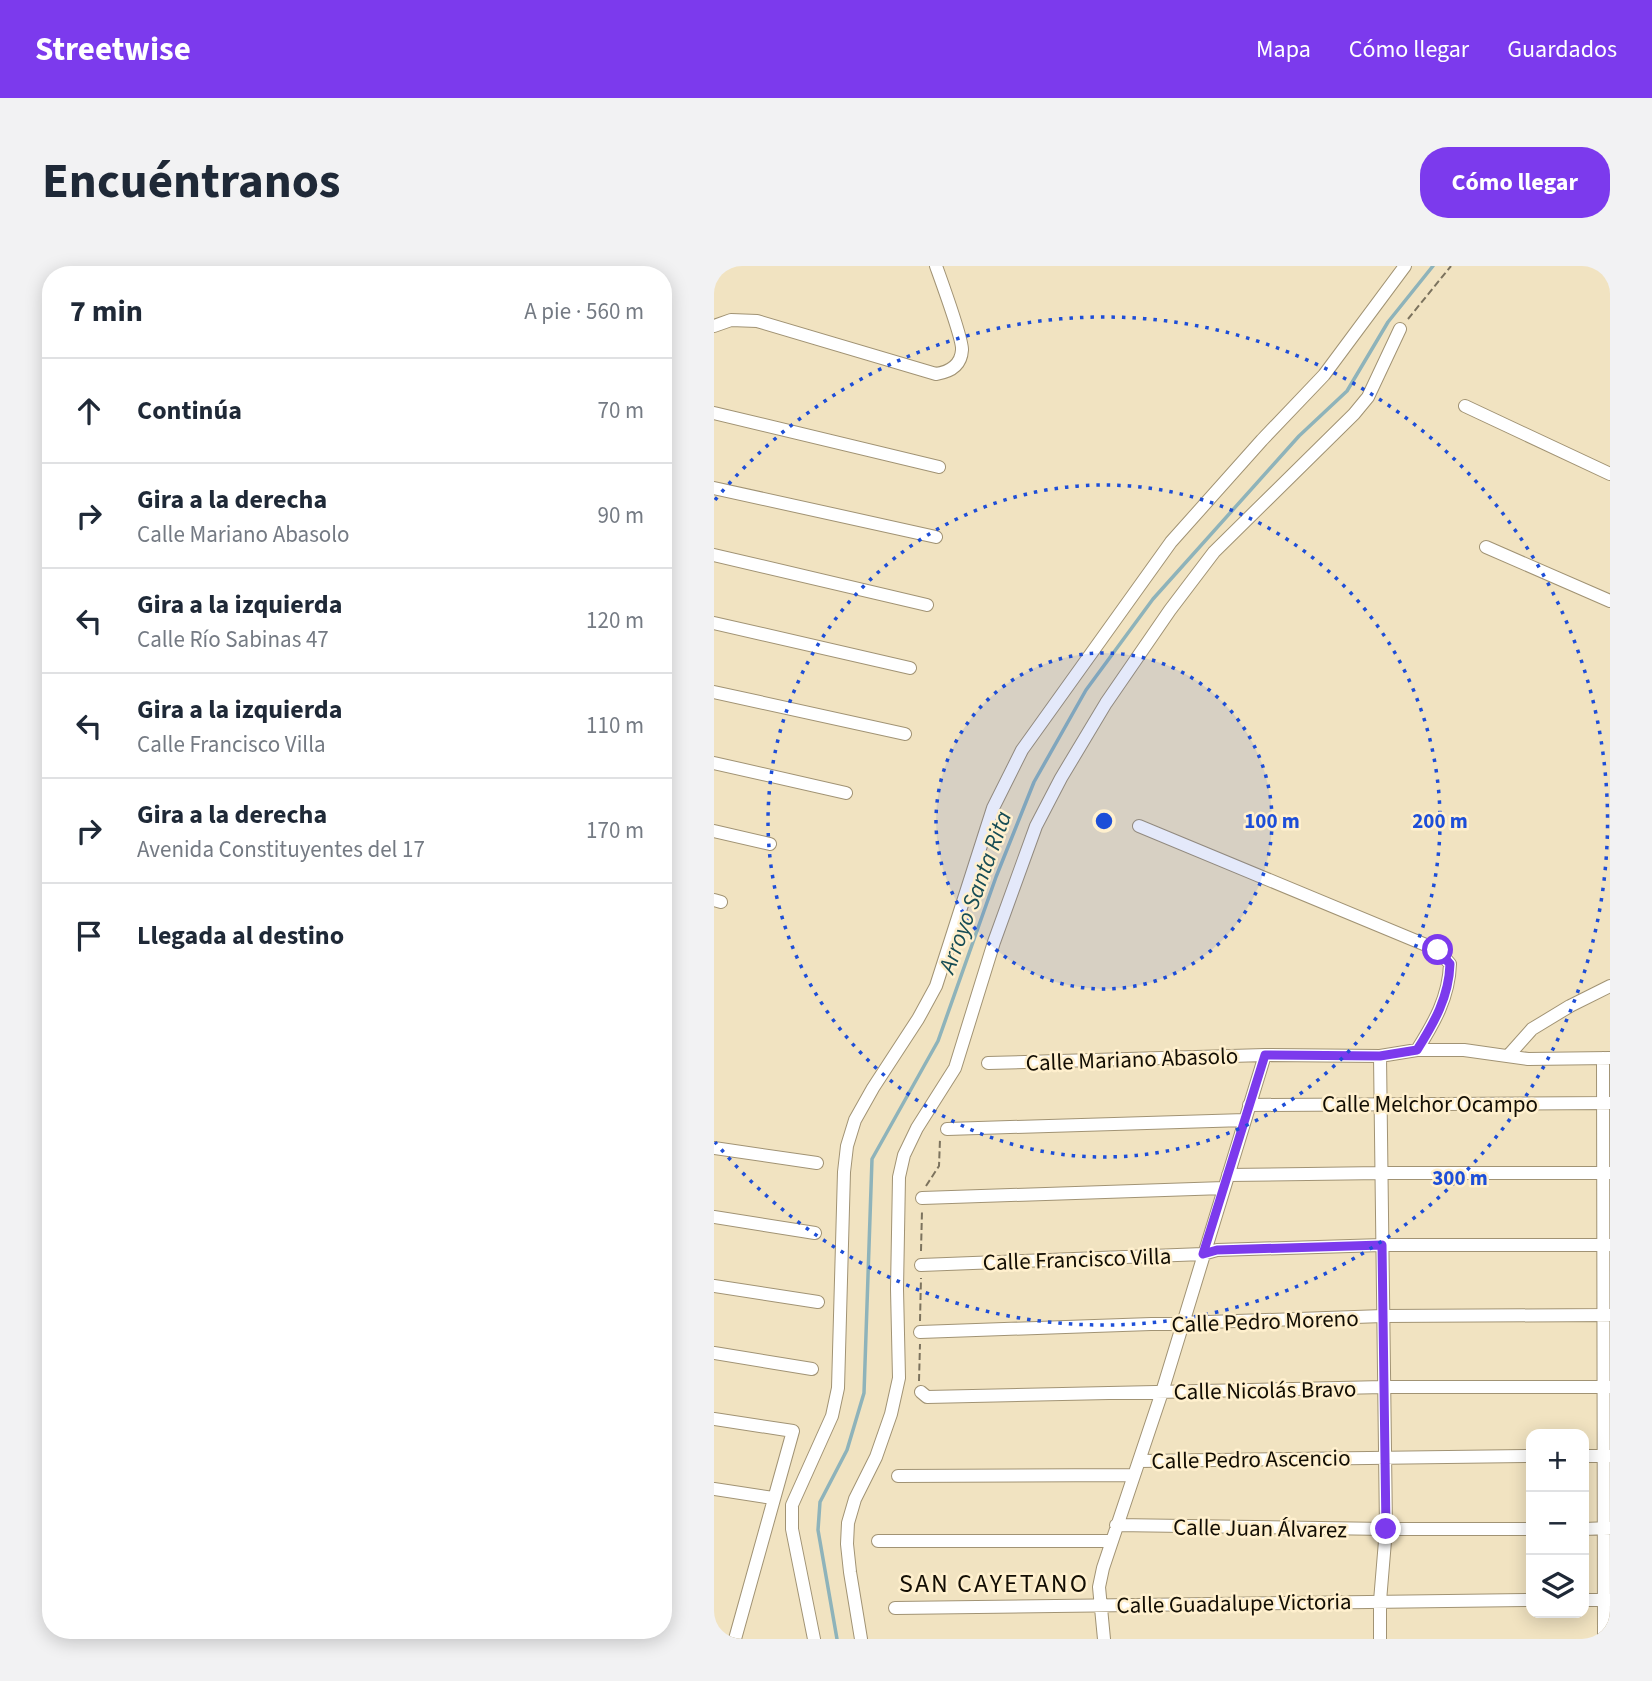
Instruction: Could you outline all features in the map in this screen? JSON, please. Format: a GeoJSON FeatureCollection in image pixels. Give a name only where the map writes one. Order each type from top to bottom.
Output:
{"type":"FeatureCollection","features":[{"type":"Feature","properties":{"kind":"street"},"geometry":{"type":"LineString","coordinates":[[714,327],[731,320],[757,321],[936,373],[949,372],[958,363],[963,349],[936,266]]}},
{"type":"Feature","properties":{"kind":"street"},"geometry":{"type":"LineString","coordinates":[[814,1639],[792,1529],[792,1505],[832,1416],[838,1388],[844,1172],[847,1146],[855,1120],[918,1020],[936,986],[993,808],[1022,750],[1171,542],[1324,375],[1405,266]]}},
{"type":"Feature","properties":{"kind":"street"},"geometry":{"type":"LineString","coordinates":[[861,1639],[850,1572],[848,1523],[855,1499],[883,1436],[899,1378],[897,1289],[901,1166],[917,1128],[956,1068],[994,942],[1036,826],[1106,703],[1170,610],[1214,552],[1368,397],[1400,329]]}},
{"type":"Feature","properties":{"kind":"street"},"geometry":{"type":"LineString","coordinates":[[1465,406],[1610,474]]}},
{"type":"Feature","properties":{"kind":"street"},"geometry":{"type":"LineString","coordinates":[[714,412],[939,467]]}},
{"type":"Feature","properties":{"kind":"street"},"geometry":{"type":"LineString","coordinates":[[714,488],[936,537]]}},
{"type":"Feature","properties":{"kind":"street"},"geometry":{"type":"LineString","coordinates":[[1486,547],[1610,601]]}},
{"type":"Feature","properties":{"kind":"street"},"geometry":{"type":"LineString","coordinates":[[714,555],[927,605]]}},
{"type":"Feature","properties":{"kind":"street"},"geometry":{"type":"LineString","coordinates":[[714,623],[910,668]]}},
{"type":"Feature","properties":{"kind":"street"},"geometry":{"type":"LineString","coordinates":[[714,692],[905,734]]}},
{"type":"Feature","properties":{"kind":"street"},"geometry":{"type":"LineString","coordinates":[[714,762],[846,793]]}},
{"type":"Feature","properties":{"kind":"street"},"geometry":{"type":"LineString","coordinates":[[1139,825],[1438,950],[1450,964],[1449,982],[1437,1018],[1417,1050]]}},
{"type":"Feature","properties":{"kind":"street"},"geometry":{"type":"LineString","coordinates":[[714,831],[770,844]]}},
{"type":"Feature","properties":{"kind":"street"},"geometry":{"type":"LineString","coordinates":[[1508,1056],[1532,1029],[1610,986]]}},
{"type":"Feature","properties":{"kind":"street","name":"Calle Mariano Abasolo"},"geometry":{"type":"LineString","coordinates":[[988,1063],[1265,1055],[1380,1056],[1417,1050],[1464,1050],[1528,1059],[1606,1058]]}},
{"type":"Feature","properties":{"kind":"street"},"geometry":{"type":"LineString","coordinates":[[1104,1639],[1098,1587],[1110,1541],[1162,1392],[1265,1055]]}},
{"type":"Feature","properties":{"kind":"street"},"geometry":{"type":"LineString","coordinates":[[1380,1056],[1386,1529],[1380,1639]]}},
{"type":"Feature","properties":{"kind":"street"},"geometry":{"type":"LineString","coordinates":[[1604,1639],[1607,1600],[1606,1058]]}},
{"type":"Feature","properties":{"kind":"street","name":"Calle Melchor Ocampo"},"geometry":{"type":"LineString","coordinates":[[1250,1105],[1606,1103]]}},
{"type":"Feature","properties":{"kind":"street"},"geometry":{"type":"LineString","coordinates":[[947,1129],[1245,1120]]}},
{"type":"Feature","properties":{"kind":"street"},"geometry":{"type":"LineString","coordinates":[[714,1147],[817,1163]]}},
{"type":"Feature","properties":{"kind":"street"},"geometry":{"type":"LineString","coordinates":[[922,1198],[1382,1173],[1606,1173]]}},
{"type":"Feature","properties":{"kind":"street"},"geometry":{"type":"LineString","coordinates":[[714,1217],[815,1233]]}},
{"type":"Feature","properties":{"kind":"street","name":"Calle Francisco Villa"},"geometry":{"type":"LineString","coordinates":[[921,1265],[1203,1254],[1217,1250],[1382,1245],[1607,1245]]}},
{"type":"Feature","properties":{"kind":"street"},"geometry":{"type":"LineString","coordinates":[[714,1286],[818,1302]]}},
{"type":"Feature","properties":{"kind":"street","name":"Calle Pedro Moreno"},"geometry":{"type":"LineString","coordinates":[[920,1332],[1383,1317],[1607,1315]]}},
{"type":"Feature","properties":{"kind":"street"},"geometry":{"type":"LineString","coordinates":[[714,1353],[812,1369]]}},
{"type":"Feature","properties":{"kind":"street","name":"Calle Nicolás Bravo"},"geometry":{"type":"LineString","coordinates":[[921,1392],[928,1396],[1384,1387],[1607,1387]]}},
{"type":"Feature","properties":{"kind":"street"},"geometry":{"type":"LineString","coordinates":[[714,1419],[793,1432],[735,1639]]}},
{"type":"Feature","properties":{"kind":"street","name":"Calle Pedro Ascencio"},"geometry":{"type":"LineString","coordinates":[[1139,1461],[1526,1457]]}},
{"type":"Feature","properties":{"kind":"street","name":"Calle Pedro Ascencio"},"geometry":{"type":"LineString","coordinates":[[898,1476],[1134,1475]]}},
{"type":"Feature","properties":{"kind":"street"},"geometry":{"type":"LineString","coordinates":[[714,1489],[773,1498]]}},
{"type":"Feature","properties":{"kind":"street","name":"Calle Juan Álvarez"},"geometry":{"type":"LineString","coordinates":[[1116,1525],[1526,1529]]}},
{"type":"Feature","properties":{"kind":"street"},"geometry":{"type":"LineString","coordinates":[[1589,1528],[1607,1528]]}},
{"type":"Feature","properties":{"kind":"street"},"geometry":{"type":"LineString","coordinates":[[878,1541],[1110,1541]]}},
{"type":"Feature","properties":{"kind":"street","name":"Calle Guadalupe Victoria"},"geometry":{"type":"LineString","coordinates":[[895,1608],[1526,1600]]}},
{"type":"Feature","properties":{"kind":"street"},"geometry":{"type":"LineString","coordinates":[[1589,1600],[1607,1600]]}},
{"type":"Feature","properties":{"kind":"path"},"geometry":{"type":"LineString","coordinates":[[1400,329],[1451,266]]}},
{"type":"Feature","properties":{"kind":"waterway","name":"Arroyo Santa Rita"},"geometry":{"type":"LineString","coordinates":[[837,1639],[818,1530],[820,1502],[847,1450],[864,1393],[872,1159],[938,1041],[996,877],[1034,782],[1086,690],[1153,599],[1299,436],[1347,391],[1388,322],[1433,266]]}},
{"type":"Feature","properties":{"kind":"district","name":"SAN CAYETANO"},"geometry":{"type":"Point","coordinates":[994,1583]}},
{"type":"Feature","properties":{"kind":"route"},"geometry":{"type":"LineString","coordinates":[[1386,1529],[1382,1245],[1217,1250],[1203,1254],[1265,1055],[1380,1056],[1417,1050],[1437,1018],[1449,982],[1450,964],[1438,950]]}}]}
